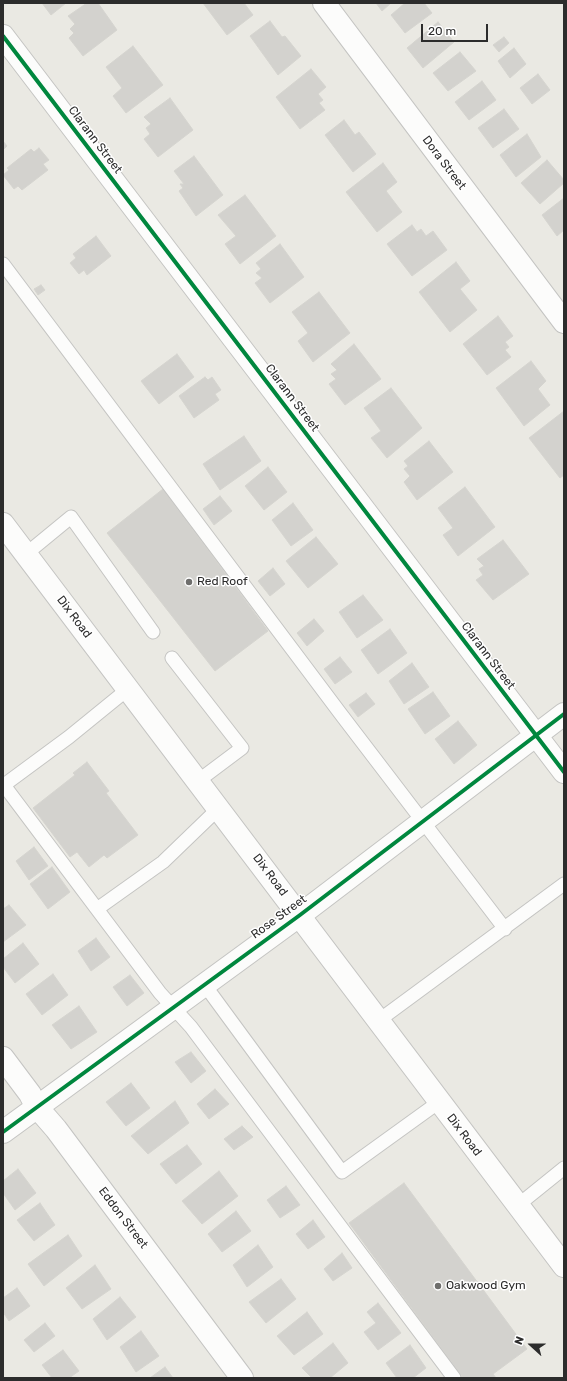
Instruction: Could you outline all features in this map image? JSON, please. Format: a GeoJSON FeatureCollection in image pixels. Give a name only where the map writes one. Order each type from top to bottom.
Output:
{"type":"FeatureCollection","features":[{"type":"Feature","properties":{"kind":"street","name":"Dora Street"},"geometry":{"type":"LineString","coordinates":[[324,3],[564,322]]}},
{"type":"Feature","properties":{"kind":"street","name":"Clarann Street"},"geometry":{"type":"LineString","coordinates":[[3,36],[537,734],[564,772]]}},
{"type":"Feature","properties":{"kind":"street","name":"Dix Road"},"geometry":{"type":"LineString","coordinates":[[3,524],[300,915],[517,1206],[564,1266]]}},
{"type":"Feature","properties":{"kind":"street","name":"Rose Street"},"geometry":{"type":"LineString","coordinates":[[3,1132],[36,1106],[300,915],[564,714]]}},
{"type":"Feature","properties":{"kind":"street","name":"Eddon Street"},"geometry":{"type":"LineString","coordinates":[[3,1058],[30,1094],[36,1106],[56,1129],[242,1378]]}},
{"type":"Feature","properties":{"kind":"lane"},"geometry":{"type":"LineString","coordinates":[[3,264],[505,929]]}},
{"type":"Feature","properties":{"kind":"lane"},"geometry":{"type":"LineString","coordinates":[[26,554],[71,517],[153,632]]}},
{"type":"Feature","properties":{"kind":"lane"},"geometry":{"type":"LineString","coordinates":[[172,658],[242,748],[198,781]]}},
{"type":"Feature","properties":{"kind":"lane"},"geometry":{"type":"LineString","coordinates":[[128,689],[69,737],[3,784],[172,1007],[191,1026],[454,1378]]}},
{"type":"Feature","properties":{"kind":"lane"},"geometry":{"type":"LineString","coordinates":[[97,909],[163,862],[219,808]]}},
{"type":"Feature","properties":{"kind":"lane"},"geometry":{"type":"LineString","coordinates":[[378,1021],[505,929],[564,884]]}},
{"type":"Feature","properties":{"kind":"lane"},"geometry":{"type":"LineString","coordinates":[[204,984],[342,1172],[439,1102]]}},
{"type":"Feature","properties":{"kind":"lane"},"geometry":{"type":"LineString","coordinates":[[517,1206],[564,1168]]}},
{"type":"Feature","properties":{"kind":"building"},"geometry":{"type":"Polygon","coordinates":[[[42,3],[66,3],[51,15],[42,3]]]}},
{"type":"Feature","properties":{"kind":"building"},"geometry":{"type":"Polygon","coordinates":[[[87,3],[98,3],[117,30],[83,56],[69,38],[74,33],[70,29],[75,24],[68,16],[87,3]]]}},
{"type":"Feature","properties":{"kind":"building"},"geometry":{"type":"Polygon","coordinates":[[[203,3],[244,3],[253,15],[227,35],[203,3]]]}},
{"type":"Feature","properties":{"kind":"building"},"geometry":{"type":"Polygon","coordinates":[[[376,3],[391,3],[382,11],[376,3]]]}},
{"type":"Feature","properties":{"kind":"building"},"geometry":{"type":"Polygon","coordinates":[[[405,3],[424,3],[432,13],[405,33],[391,15],[405,3]]]}},
{"type":"Feature","properties":{"kind":"building"},"geometry":{"type":"Polygon","coordinates":[[[270,21],[282,37],[285,36],[301,56],[278,75],[250,36],[270,21]]]}},
{"type":"Feature","properties":{"kind":"building"},"geometry":{"type":"Polygon","coordinates":[[[438,22],[454,42],[423,68],[407,48],[438,22]]]}},
{"type":"Feature","properties":{"kind":"building"},"geometry":{"type":"Polygon","coordinates":[[[504,37],[509,43],[499,52],[493,45],[504,37]]]}},
{"type":"Feature","properties":{"kind":"building"},"geometry":{"type":"Polygon","coordinates":[[[133,46],[163,85],[126,113],[113,96],[122,88],[106,67],[133,46]]]}},
{"type":"Feature","properties":{"kind":"building"},"geometry":{"type":"Polygon","coordinates":[[[514,48],[526,64],[510,78],[498,61],[514,48]]]}},
{"type":"Feature","properties":{"kind":"building"},"geometry":{"type":"Polygon","coordinates":[[[460,52],[476,71],[448,91],[433,73],[460,52]]]}},
{"type":"Feature","properties":{"kind":"building"},"geometry":{"type":"Polygon","coordinates":[[[311,69],[326,87],[318,94],[323,100],[319,103],[325,110],[300,129],[276,97],[311,69]]]}},
{"type":"Feature","properties":{"kind":"building"},"geometry":{"type":"Polygon","coordinates":[[[538,74],[550,90],[532,104],[520,88],[538,74]]]}},
{"type":"Feature","properties":{"kind":"building"},"geometry":{"type":"Polygon","coordinates":[[[482,81],[496,100],[469,120],[455,102],[482,81]]]}},
{"type":"Feature","properties":{"kind":"building"},"geometry":{"type":"Polygon","coordinates":[[[170,98],[193,130],[158,157],[144,139],[150,134],[146,128],[151,124],[144,117],[170,98]]]}},
{"type":"Feature","properties":{"kind":"building"},"geometry":{"type":"Polygon","coordinates":[[[504,109],[519,129],[493,148],[478,128],[504,109]]]}},
{"type":"Feature","properties":{"kind":"building"},"geometry":{"type":"Polygon","coordinates":[[[344,120],[355,135],[359,132],[376,154],[353,172],[325,135],[344,120]]]}},
{"type":"Feature","properties":{"kind":"building"},"geometry":{"type":"Polygon","coordinates":[[[527,134],[541,157],[516,177],[500,155],[527,134]]]}},
{"type":"Feature","properties":{"kind":"building"},"geometry":{"type":"Polygon","coordinates":[[[3,141],[7,146],[3,150],[3,141]]]}},
{"type":"Feature","properties":{"kind":"building"},"geometry":{"type":"Polygon","coordinates":[[[39,148],[49,160],[43,164],[48,170],[22,190],[18,186],[14,189],[3,175],[9,170],[7,168],[31,149],[34,152],[39,148]]]}},
{"type":"Feature","properties":{"kind":"building"},"geometry":{"type":"Polygon","coordinates":[[[194,156],[223,195],[196,216],[179,191],[183,188],[180,184],[184,184],[174,171],[194,156]]]}},
{"type":"Feature","properties":{"kind":"building"},"geometry":{"type":"Polygon","coordinates":[[[547,160],[564,180],[564,183],[540,204],[521,183],[547,160]]]}},
{"type":"Feature","properties":{"kind":"building"},"geometry":{"type":"Polygon","coordinates":[[[383,163],[397,182],[386,191],[402,212],[377,232],[346,192],[383,163]]]}},
{"type":"Feature","properties":{"kind":"building"},"geometry":{"type":"Polygon","coordinates":[[[245,195],[276,236],[240,264],[225,244],[236,236],[218,215],[245,195]]]}},
{"type":"Feature","properties":{"kind":"building"},"geometry":{"type":"Polygon","coordinates":[[[564,198],[564,230],[557,236],[542,215],[564,198]]]}},
{"type":"Feature","properties":{"kind":"building"},"geometry":{"type":"Polygon","coordinates":[[[412,225],[417,232],[421,229],[426,236],[433,231],[447,250],[412,276],[387,244],[412,225]]]}},
{"type":"Feature","properties":{"kind":"building"},"geometry":{"type":"Polygon","coordinates":[[[96,236],[111,256],[87,275],[84,270],[79,274],[70,263],[76,258],[73,254],[96,236]]]}},
{"type":"Feature","properties":{"kind":"building"},"geometry":{"type":"Polygon","coordinates":[[[280,244],[304,277],[270,303],[255,283],[262,278],[256,273],[261,269],[256,263],[280,244]]]}},
{"type":"Feature","properties":{"kind":"building"},"geometry":{"type":"Polygon","coordinates":[[[456,262],[470,281],[460,289],[477,310],[450,332],[419,292],[456,262]]]}},
{"type":"Feature","properties":{"kind":"building"},"geometry":{"type":"Polygon","coordinates":[[[41,285],[45,290],[38,295],[34,289],[41,285]]]}},
{"type":"Feature","properties":{"kind":"building"},"geometry":{"type":"Polygon","coordinates":[[[319,292],[350,333],[313,362],[298,341],[308,333],[292,312],[319,292]]]}},
{"type":"Feature","properties":{"kind":"building"},"geometry":{"type":"Polygon","coordinates":[[[498,316],[513,336],[505,342],[509,347],[505,350],[511,357],[487,375],[463,344],[498,316]]]}},
{"type":"Feature","properties":{"kind":"building"},"geometry":{"type":"Polygon","coordinates":[[[354,344],[381,379],[345,405],[329,384],[336,379],[331,374],[337,370],[331,364],[354,344]]]}},
{"type":"Feature","properties":{"kind":"building"},"geometry":{"type":"Polygon","coordinates":[[[177,354],[194,377],[159,404],[141,381],[177,354]]]}},
{"type":"Feature","properties":{"kind":"building"},"geometry":{"type":"Polygon","coordinates":[[[531,361],[546,381],[538,389],[550,405],[524,426],[496,388],[531,361]]]}},
{"type":"Feature","properties":{"kind":"building"},"geometry":{"type":"Polygon","coordinates":[[[205,377],[208,380],[212,377],[221,390],[215,394],[219,400],[194,418],[179,396],[205,377]]]}},
{"type":"Feature","properties":{"kind":"building"},"geometry":{"type":"Polygon","coordinates":[[[391,388],[422,428],[387,458],[371,438],[381,431],[364,408],[391,388]]]}},
{"type":"Feature","properties":{"kind":"building"},"geometry":{"type":"Polygon","coordinates":[[[564,411],[564,475],[560,478],[529,438],[564,411]]]}},
{"type":"Feature","properties":{"kind":"building"},"geometry":{"type":"Polygon","coordinates":[[[244,436],[261,461],[220,490],[203,464],[244,436]]]}},
{"type":"Feature","properties":{"kind":"building"},"geometry":{"type":"Polygon","coordinates":[[[429,441],[453,472],[417,500],[404,482],[410,476],[404,469],[408,466],[404,461],[429,441]]]}},
{"type":"Feature","properties":{"kind":"building"},"geometry":{"type":"Polygon","coordinates":[[[268,467],[287,492],[264,510],[245,486],[268,467]]]}},
{"type":"Feature","properties":{"kind":"building"},"geometry":{"type":"Polygon","coordinates":[[[465,487],[495,527],[458,556],[443,535],[453,528],[438,508],[465,487]]]}},
{"type":"Feature","properties":{"kind":"building","name":"Red Roof"},"geometry":{"type":"Polygon","coordinates":[[[163,489],[268,631],[215,671],[107,533],[163,489]]]}},
{"type":"Feature","properties":{"kind":"building"},"geometry":{"type":"Polygon","coordinates":[[[220,496],[232,511],[214,525],[203,509],[220,496]]]}},
{"type":"Feature","properties":{"kind":"building"},"geometry":{"type":"Polygon","coordinates":[[[293,503],[313,530],[291,546],[272,520],[293,503]]]}},
{"type":"Feature","properties":{"kind":"building"},"geometry":{"type":"Polygon","coordinates":[[[316,537],[338,564],[308,588],[286,561],[316,537]]]}},
{"type":"Feature","properties":{"kind":"building"},"geometry":{"type":"Polygon","coordinates":[[[503,540],[529,574],[493,600],[476,580],[483,575],[479,569],[484,566],[477,559],[503,540]]]}},
{"type":"Feature","properties":{"kind":"building"},"geometry":{"type":"Polygon","coordinates":[[[273,568],[285,584],[270,596],[258,581],[273,568]]]}},
{"type":"Feature","properties":{"kind":"building"},"geometry":{"type":"Polygon","coordinates":[[[363,595],[383,620],[357,638],[339,612],[363,595]]]}},
{"type":"Feature","properties":{"kind":"building"},"geometry":{"type":"Polygon","coordinates":[[[314,619],[324,631],[307,646],[297,633],[314,619]]]}},
{"type":"Feature","properties":{"kind":"building"},"geometry":{"type":"Polygon","coordinates":[[[390,629],[407,653],[378,674],[361,650],[390,629]]]}},
{"type":"Feature","properties":{"kind":"building"},"geometry":{"type":"Polygon","coordinates":[[[340,657],[352,672],[335,684],[324,669],[340,657]]]}},
{"type":"Feature","properties":{"kind":"building"},"geometry":{"type":"Polygon","coordinates":[[[412,663],[429,687],[404,704],[389,681],[412,663]]]}},
{"type":"Feature","properties":{"kind":"building"},"geometry":{"type":"Polygon","coordinates":[[[433,692],[450,716],[425,734],[408,709],[433,692]]]}},
{"type":"Feature","properties":{"kind":"building"},"geometry":{"type":"Polygon","coordinates":[[[366,693],[375,704],[358,717],[349,705],[366,693]]]}},
{"type":"Feature","properties":{"kind":"building"},"geometry":{"type":"Polygon","coordinates":[[[458,721],[477,745],[454,764],[435,739],[458,721]]]}},
{"type":"Feature","properties":{"kind":"building"},"geometry":{"type":"Polygon","coordinates":[[[87,762],[109,791],[106,793],[138,835],[107,858],[104,855],[89,867],[77,852],[70,857],[33,808],[75,775],[73,773],[87,762]]]}},
{"type":"Feature","properties":{"kind":"building"},"geometry":{"type":"Polygon","coordinates":[[[34,847],[48,866],[29,880],[16,861],[34,847]]]}},
{"type":"Feature","properties":{"kind":"building"},"geometry":{"type":"Polygon","coordinates":[[[52,867],[70,892],[48,909],[30,884],[52,867]]]}},
{"type":"Feature","properties":{"kind":"building"},"geometry":{"type":"Polygon","coordinates":[[[9,905],[26,925],[3,942],[3,909],[9,905]]]}},
{"type":"Feature","properties":{"kind":"building"},"geometry":{"type":"Polygon","coordinates":[[[96,938],[110,957],[91,971],[78,951],[96,938]]]}},
{"type":"Feature","properties":{"kind":"building"},"geometry":{"type":"Polygon","coordinates":[[[23,943],[39,964],[15,983],[3,967],[3,959],[23,943]]]}},
{"type":"Feature","properties":{"kind":"building"},"geometry":{"type":"Polygon","coordinates":[[[53,974],[68,995],[42,1015],[26,994],[53,974]]]}},
{"type":"Feature","properties":{"kind":"building"},"geometry":{"type":"Polygon","coordinates":[[[130,975],[144,993],[127,1006],[113,987],[130,975]]]}},
{"type":"Feature","properties":{"kind":"building"},"geometry":{"type":"Polygon","coordinates":[[[79,1006],[97,1032],[71,1049],[52,1025],[79,1006]]]}},
{"type":"Feature","properties":{"kind":"building"},"geometry":{"type":"Polygon","coordinates":[[[191,1052],[206,1071],[191,1083],[175,1062],[191,1052]]]}},
{"type":"Feature","properties":{"kind":"building"},"geometry":{"type":"Polygon","coordinates":[[[131,1083],[150,1108],[126,1126],[106,1102],[131,1083]]]}},
{"type":"Feature","properties":{"kind":"building"},"geometry":{"type":"Polygon","coordinates":[[[215,1089],[229,1104],[209,1119],[197,1104],[215,1089]]]}},
{"type":"Feature","properties":{"kind":"building"},"geometry":{"type":"Polygon","coordinates":[[[175,1101],[189,1123],[148,1154],[131,1136],[175,1101]]]}},
{"type":"Feature","properties":{"kind":"building"},"geometry":{"type":"Polygon","coordinates":[[[242,1126],[253,1137],[234,1150],[224,1139],[242,1126]]]}},
{"type":"Feature","properties":{"kind":"building"},"geometry":{"type":"Polygon","coordinates":[[[187,1145],[202,1164],[176,1184],[160,1164],[187,1145]]]}},
{"type":"Feature","properties":{"kind":"building"},"geometry":{"type":"Polygon","coordinates":[[[18,1169],[36,1193],[15,1210],[3,1193],[3,1181],[18,1169]]]}},
{"type":"Feature","properties":{"kind":"building"},"geometry":{"type":"Polygon","coordinates":[[[219,1171],[238,1196],[202,1224],[182,1201],[219,1171]]]}},
{"type":"Feature","properties":{"kind":"building","name":"Oakwood Gym"},"geometry":{"type":"Polygon","coordinates":[[[404,1183],[527,1349],[493,1374],[496,1378],[463,1378],[349,1223],[404,1183]]]}},
{"type":"Feature","properties":{"kind":"building"},"geometry":{"type":"Polygon","coordinates":[[[286,1186],[300,1205],[280,1218],[267,1200],[286,1186]]]}},
{"type":"Feature","properties":{"kind":"building"},"geometry":{"type":"Polygon","coordinates":[[[40,1203],[55,1225],[34,1241],[17,1220],[40,1203]]]}},
{"type":"Feature","properties":{"kind":"building"},"geometry":{"type":"Polygon","coordinates":[[[236,1211],[251,1231],[222,1252],[208,1234],[236,1211]]]}},
{"type":"Feature","properties":{"kind":"building"},"geometry":{"type":"Polygon","coordinates":[[[313,1220],[325,1237],[308,1249],[296,1234],[313,1220]]]}},
{"type":"Feature","properties":{"kind":"building"},"geometry":{"type":"Polygon","coordinates":[[[68,1235],[82,1256],[44,1286],[28,1264],[68,1235]]]}},
{"type":"Feature","properties":{"kind":"building"},"geometry":{"type":"Polygon","coordinates":[[[258,1245],[273,1267],[247,1287],[233,1265],[258,1245]]]}},
{"type":"Feature","properties":{"kind":"building"},"geometry":{"type":"Polygon","coordinates":[[[342,1253],[352,1268],[333,1281],[324,1269],[342,1253]]]}},
{"type":"Feature","properties":{"kind":"building"},"geometry":{"type":"Polygon","coordinates":[[[95,1265],[111,1289],[82,1309],[66,1288],[95,1265]]]}},
{"type":"Feature","properties":{"kind":"building"},"geometry":{"type":"Polygon","coordinates":[[[281,1279],[296,1299],[266,1323],[249,1302],[281,1279]]]}},
{"type":"Feature","properties":{"kind":"building"},"geometry":{"type":"Polygon","coordinates":[[[17,1288],[30,1306],[9,1321],[3,1312],[3,1298],[17,1288]]]}},
{"type":"Feature","properties":{"kind":"building"},"geometry":{"type":"Polygon","coordinates":[[[120,1297],[136,1317],[107,1340],[93,1319],[120,1297]]]}},
{"type":"Feature","properties":{"kind":"building"},"geometry":{"type":"Polygon","coordinates":[[[378,1303],[401,1333],[378,1350],[364,1332],[376,1323],[367,1312],[378,1303]]]}},
{"type":"Feature","properties":{"kind":"building"},"geometry":{"type":"Polygon","coordinates":[[[307,1312],[323,1334],[294,1355],[277,1336],[307,1312]]]}},
{"type":"Feature","properties":{"kind":"building"},"geometry":{"type":"Polygon","coordinates":[[[45,1323],[55,1336],[34,1352],[24,1340],[45,1323]]]}},
{"type":"Feature","properties":{"kind":"building"},"geometry":{"type":"Polygon","coordinates":[[[141,1331],[159,1356],[136,1372],[120,1347],[141,1331]]]}},
{"type":"Feature","properties":{"kind":"building"},"geometry":{"type":"Polygon","coordinates":[[[333,1343],[348,1363],[330,1378],[312,1378],[302,1368],[333,1343]]]}},
{"type":"Feature","properties":{"kind":"building"},"geometry":{"type":"Polygon","coordinates":[[[410,1345],[426,1368],[413,1378],[397,1378],[386,1363],[410,1345]]]}},
{"type":"Feature","properties":{"kind":"building"},"geometry":{"type":"Polygon","coordinates":[[[63,1350],[79,1371],[69,1378],[52,1378],[42,1365],[63,1350]]]}},
{"type":"Feature","properties":{"kind":"building"},"geometry":{"type":"Polygon","coordinates":[[[165,1367],[173,1378],[150,1378],[165,1367]]]}},
{"type":"Feature","properties":{"kind":"cycle path"},"geometry":{"type":"LineString","coordinates":[[3,36],[564,772]]}},
{"type":"Feature","properties":{"kind":"cycle path"},"geometry":{"type":"LineString","coordinates":[[3,1132],[300,915],[564,714]]}},
{"type":"Feature","properties":{"kind":"place","name":"Red Roof"},"geometry":{"type":"Point","coordinates":[189,582]}},
{"type":"Feature","properties":{"kind":"place","name":"Oakwood Gym"},"geometry":{"type":"Point","coordinates":[438,1286]}}]}
